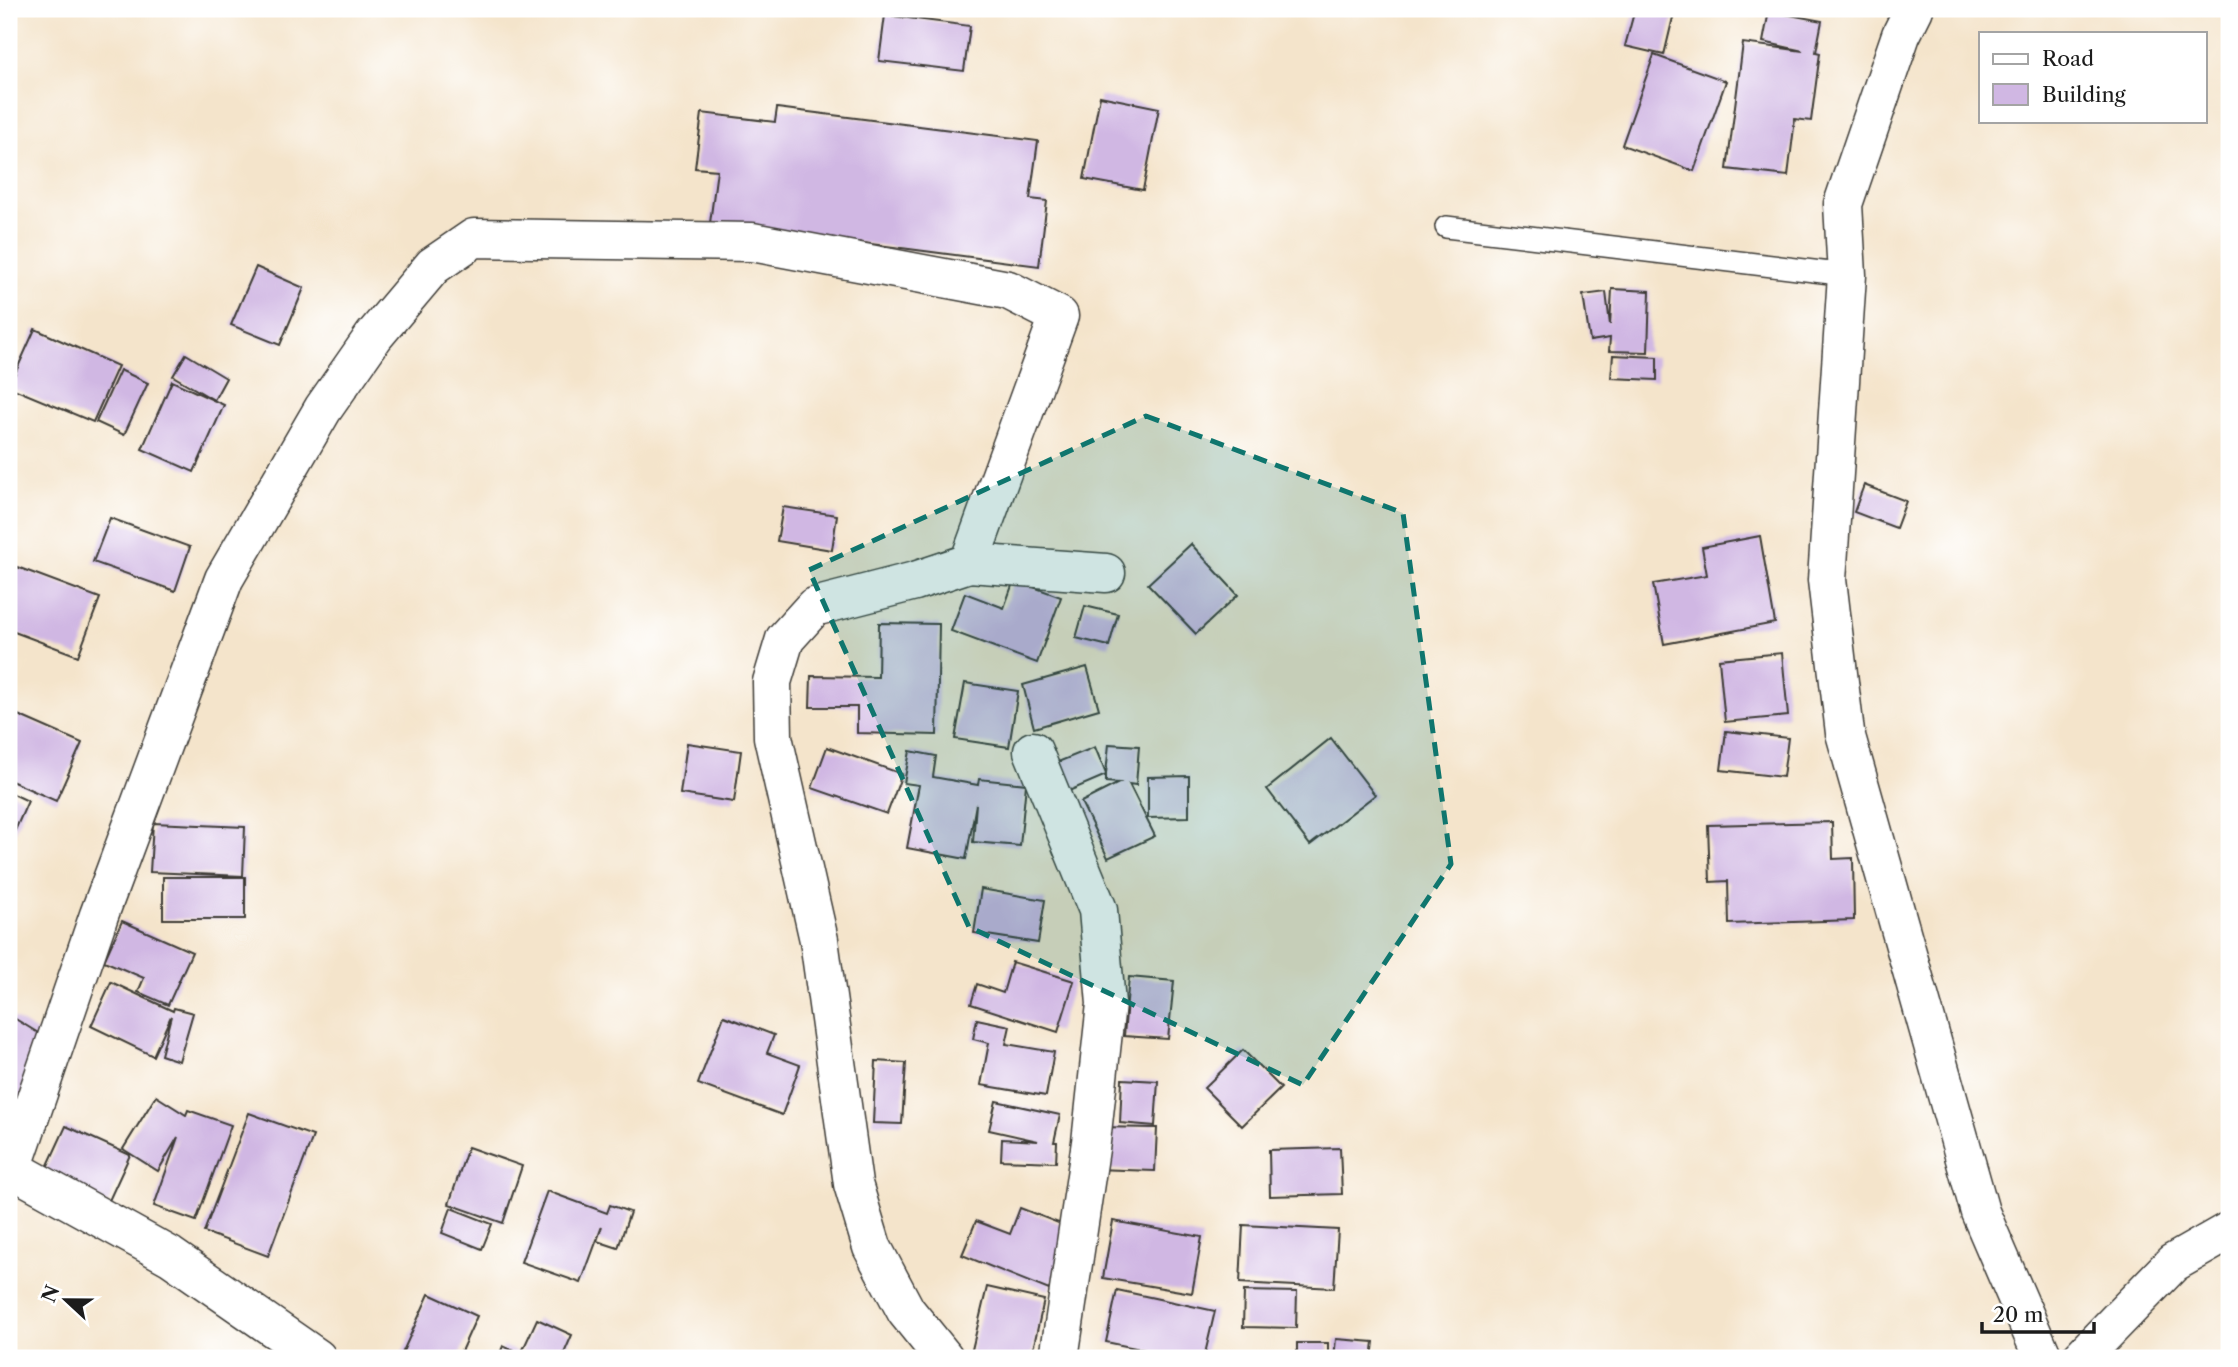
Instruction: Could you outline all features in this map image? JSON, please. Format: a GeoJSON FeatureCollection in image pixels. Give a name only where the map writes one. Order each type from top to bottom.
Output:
{"type":"FeatureCollection","features":[{"type":"Feature","properties":{"kind":"street"},"geometry":{"type":"LineString","coordinates":[[1914,9],[1900,35],[1843,204],[1847,275],[1827,580],[1845,733],[1980,1212],[2043,1358]]}},
{"type":"Feature","properties":{"kind":"street"},"geometry":{"type":"LineString","coordinates":[[317,1358],[170,1256],[10,1168],[99,915],[224,579],[323,409],[374,336],[433,266],[474,238],[752,242],[1008,290],[1059,316],[969,564]]}},
{"type":"Feature","properties":{"kind":"street"},"geometry":{"type":"LineString","coordinates":[[944,1358],[906,1311],[877,1257],[853,1184],[819,940],[773,737],[772,682],[785,639],[814,607],[915,582],[969,564],[1106,573]]}},
{"type":"Feature","properties":{"kind":"street"},"geometry":{"type":"LineString","coordinates":[[1033,751],[1098,909],[1106,1004],[1091,1142],[1059,1358]]}},
{"type":"Feature","properties":{"kind":"street"},"geometry":{"type":"LineString","coordinates":[[2081,1358],[2173,1263],[2229,1231]]}},
{"type":"Feature","properties":{"kind":"lane"},"geometry":{"type":"LineString","coordinates":[[1446,227],[1847,275]]}},
{"type":"Feature","properties":{"kind":"highlighted area"},"geometry":{"type":"Polygon","coordinates":[[[1146,416],[1403,513],[1451,864],[1303,1085],[969,927],[809,570],[1146,416]]]}},
{"type":"Feature","properties":{"kind":"building"},"geometry":{"type":"Polygon","coordinates":[[[1635,9],[1675,9],[1664,55],[1625,46],[1635,9]]]}},
{"type":"Feature","properties":{"kind":"building"},"geometry":{"type":"Polygon","coordinates":[[[1769,11],[1822,21],[1816,52],[1820,53],[1811,121],[1795,119],[1788,176],[1727,169],[1743,43],[1803,51],[1763,42],[1769,11]]]}},
{"type":"Feature","properties":{"kind":"building"},"geometry":{"type":"Polygon","coordinates":[[[885,15],[970,26],[964,71],[879,61],[885,15]]]}},
{"type":"Feature","properties":{"kind":"building"},"geometry":{"type":"Polygon","coordinates":[[[1654,55],[1726,81],[1694,171],[1622,145],[1654,55]]]}},
{"type":"Feature","properties":{"kind":"building"},"geometry":{"type":"Polygon","coordinates":[[[1100,96],[1159,108],[1143,190],[1084,179],[1100,96]]]}},
{"type":"Feature","properties":{"kind":"building"},"geometry":{"type":"Polygon","coordinates":[[[777,108],[1038,141],[1030,199],[1047,201],[1039,266],[710,223],[717,170],[695,168],[702,113],[775,122],[777,108]]]}},
{"type":"Feature","properties":{"kind":"building"},"geometry":{"type":"Polygon","coordinates":[[[256,267],[304,288],[280,345],[231,325],[256,267]]]}},
{"type":"Feature","properties":{"kind":"building"},"geometry":{"type":"Polygon","coordinates":[[[1612,289],[1650,291],[1648,352],[1609,351],[1610,338],[1590,341],[1583,295],[1606,292],[1610,325],[1612,289]]]}},
{"type":"Feature","properties":{"kind":"building"},"geometry":{"type":"Polygon","coordinates":[[[35,329],[118,366],[93,422],[9,387],[35,329]]]}},
{"type":"Feature","properties":{"kind":"building"},"geometry":{"type":"Polygon","coordinates":[[[186,354],[226,378],[214,400],[173,376],[186,354]]]}},
{"type":"Feature","properties":{"kind":"building"},"geometry":{"type":"Polygon","coordinates":[[[1613,355],[1657,357],[1657,380],[1611,378],[1613,355]]]}},
{"type":"Feature","properties":{"kind":"building"},"geometry":{"type":"Polygon","coordinates":[[[120,370],[148,383],[124,435],[96,422],[120,370]]]}},
{"type":"Feature","properties":{"kind":"building"},"geometry":{"type":"Polygon","coordinates":[[[172,381],[224,405],[194,472],[142,449],[172,381]]]}},
{"type":"Feature","properties":{"kind":"building"},"geometry":{"type":"Polygon","coordinates":[[[1864,485],[1906,501],[1896,528],[1854,512],[1864,485]]]}},
{"type":"Feature","properties":{"kind":"building"},"geometry":{"type":"Polygon","coordinates":[[[783,507],[837,515],[832,550],[777,541],[783,507]]]}},
{"type":"Feature","properties":{"kind":"building"},"geometry":{"type":"Polygon","coordinates":[[[110,518],[190,547],[175,591],[93,562],[110,518]]]}},
{"type":"Feature","properties":{"kind":"building"},"geometry":{"type":"Polygon","coordinates":[[[1760,536],[1775,623],[1664,644],[1653,584],[1707,575],[1702,547],[1760,536]]]}},
{"type":"Feature","properties":{"kind":"building"},"geometry":{"type":"Polygon","coordinates":[[[1191,544],[1238,595],[1196,634],[1148,584],[1191,544]]]}},
{"type":"Feature","properties":{"kind":"building"},"geometry":{"type":"Polygon","coordinates":[[[17,567],[100,598],[78,656],[9,630],[9,590],[17,567]]]}},
{"type":"Feature","properties":{"kind":"building"},"geometry":{"type":"Polygon","coordinates":[[[1014,580],[1061,597],[1037,663],[951,631],[965,593],[1004,608],[1014,580]]]}},
{"type":"Feature","properties":{"kind":"building"},"geometry":{"type":"Polygon","coordinates":[[[1085,606],[1118,614],[1109,646],[1076,638],[1085,606]]]}},
{"type":"Feature","properties":{"kind":"building"},"geometry":{"type":"Polygon","coordinates":[[[879,623],[939,624],[937,735],[857,733],[857,707],[810,707],[811,676],[878,677],[879,623]]]}},
{"type":"Feature","properties":{"kind":"building"},"geometry":{"type":"Polygon","coordinates":[[[1782,653],[1788,716],[1725,722],[1719,659],[1782,653]]]}},
{"type":"Feature","properties":{"kind":"building"},"geometry":{"type":"Polygon","coordinates":[[[1087,667],[1099,709],[1034,728],[1023,685],[1087,667]]]}},
{"type":"Feature","properties":{"kind":"building"},"geometry":{"type":"Polygon","coordinates":[[[965,683],[1018,691],[1009,747],[955,739],[965,683]]]}},
{"type":"Feature","properties":{"kind":"building"},"geometry":{"type":"Polygon","coordinates":[[[18,715],[82,743],[56,801],[9,780],[9,735],[18,715]]]}},
{"type":"Feature","properties":{"kind":"building"},"geometry":{"type":"Polygon","coordinates":[[[1726,731],[1788,738],[1783,777],[1721,770],[1726,731]]]}},
{"type":"Feature","properties":{"kind":"building"},"geometry":{"type":"Polygon","coordinates":[[[1331,738],[1375,795],[1310,845],[1267,789],[1331,738]]]}},
{"type":"Feature","properties":{"kind":"building"},"geometry":{"type":"Polygon","coordinates":[[[687,743],[741,751],[734,802],[680,794],[687,743]]]}},
{"type":"Feature","properties":{"kind":"building"},"geometry":{"type":"Polygon","coordinates":[[[1109,744],[1139,746],[1136,785],[1129,784],[1155,836],[1108,858],[1081,802],[1119,783],[1106,782],[1106,775],[1055,797],[1043,768],[1095,747],[1106,774],[1109,744]]]}},
{"type":"Feature","properties":{"kind":"building"},"geometry":{"type":"Polygon","coordinates":[[[827,747],[902,774],[887,814],[812,788],[827,747]]]}},
{"type":"Feature","properties":{"kind":"building"},"geometry":{"type":"Polygon","coordinates":[[[910,751],[936,756],[933,777],[978,785],[979,779],[1026,784],[1020,846],[973,842],[976,804],[966,859],[907,848],[919,785],[904,783],[910,751]]]}},
{"type":"Feature","properties":{"kind":"building"},"geometry":{"type":"Polygon","coordinates":[[[1189,776],[1189,817],[1148,818],[1148,777],[1189,776]]]}},
{"type":"Feature","properties":{"kind":"building"},"geometry":{"type":"Polygon","coordinates":[[[9,792],[28,801],[9,844],[9,792]]]}},
{"type":"Feature","properties":{"kind":"building"},"geometry":{"type":"Polygon","coordinates":[[[1832,822],[1833,859],[1853,858],[1854,920],[1729,924],[1728,881],[1710,882],[1708,825],[1832,822]]]}},
{"type":"Feature","properties":{"kind":"building"},"geometry":{"type":"Polygon","coordinates":[[[153,823],[245,827],[243,876],[150,872],[153,823]]]}},
{"type":"Feature","properties":{"kind":"building"},"geometry":{"type":"Polygon","coordinates":[[[163,877],[245,877],[245,919],[163,919],[163,877]]]}},
{"type":"Feature","properties":{"kind":"building"},"geometry":{"type":"Polygon","coordinates":[[[981,889],[1045,900],[1038,943],[974,933],[981,889]]]}},
{"type":"Feature","properties":{"kind":"building"},"geometry":{"type":"Polygon","coordinates":[[[122,921],[192,952],[168,1005],[138,992],[144,978],[104,961],[122,921]]]}},
{"type":"Feature","properties":{"kind":"building"},"geometry":{"type":"Polygon","coordinates":[[[1012,962],[1074,981],[1058,1032],[971,1004],[977,984],[1003,993],[1012,962]]]}},
{"type":"Feature","properties":{"kind":"building"},"geometry":{"type":"Polygon","coordinates":[[[1129,977],[1174,981],[1168,1039],[1124,1036],[1129,977]]]}},
{"type":"Feature","properties":{"kind":"building"},"geometry":{"type":"Polygon","coordinates":[[[111,982],[173,1011],[174,1008],[193,1013],[179,1061],[161,1055],[171,1016],[153,1056],[91,1026],[111,982]]]}},
{"type":"Feature","properties":{"kind":"building"},"geometry":{"type":"Polygon","coordinates":[[[9,1015],[69,1052],[9,1137],[9,1015]]]}},
{"type":"Feature","properties":{"kind":"building"},"geometry":{"type":"Polygon","coordinates":[[[724,1016],[774,1035],[767,1053],[800,1065],[782,1115],[698,1084],[724,1016]]]}},
{"type":"Feature","properties":{"kind":"building"},"geometry":{"type":"Polygon","coordinates":[[[977,1019],[1010,1026],[1006,1044],[1054,1052],[1046,1096],[981,1085],[989,1043],[973,1039],[977,1019]]]}},
{"type":"Feature","properties":{"kind":"building"},"geometry":{"type":"Polygon","coordinates":[[[1243,1050],[1281,1088],[1242,1126],[1204,1088],[1243,1050]]]}},
{"type":"Feature","properties":{"kind":"building"},"geometry":{"type":"Polygon","coordinates":[[[876,1061],[906,1063],[902,1124],[873,1123],[876,1061]]]}},
{"type":"Feature","properties":{"kind":"building"},"geometry":{"type":"Polygon","coordinates":[[[1122,1079],[1158,1081],[1155,1126],[1120,1123],[1122,1079]]]}},
{"type":"Feature","properties":{"kind":"building"},"geometry":{"type":"Polygon","coordinates":[[[156,1096],[186,1115],[188,1110],[231,1125],[196,1221],[154,1206],[178,1137],[158,1171],[123,1149],[156,1096]]]}},
{"type":"Feature","properties":{"kind":"building"},"geometry":{"type":"Polygon","coordinates":[[[996,1101],[1060,1115],[1054,1142],[1057,1142],[1056,1162],[1001,1160],[1002,1139],[1038,1141],[989,1130],[996,1101]]]}},
{"type":"Feature","properties":{"kind":"building"},"geometry":{"type":"Polygon","coordinates":[[[249,1113],[313,1136],[268,1256],[204,1232],[249,1113]]]}},
{"type":"Feature","properties":{"kind":"building"},"geometry":{"type":"Polygon","coordinates":[[[66,1126],[130,1155],[107,1205],[43,1176],[66,1126]]]}},
{"type":"Feature","properties":{"kind":"building"},"geometry":{"type":"Polygon","coordinates":[[[1095,1127],[1157,1128],[1155,1171],[1094,1169],[1095,1127]]]}},
{"type":"Feature","properties":{"kind":"building"},"geometry":{"type":"Polygon","coordinates":[[[468,1147],[522,1166],[503,1223],[449,1204],[468,1147]]]}},
{"type":"Feature","properties":{"kind":"building"},"geometry":{"type":"Polygon","coordinates":[[[1340,1148],[1342,1194],[1270,1196],[1269,1150],[1340,1148]]]}},
{"type":"Feature","properties":{"kind":"building"},"geometry":{"type":"Polygon","coordinates":[[[547,1191],[607,1213],[610,1205],[630,1212],[618,1248],[597,1241],[602,1226],[581,1283],[521,1262],[547,1191]]]}},
{"type":"Feature","properties":{"kind":"building"},"geometry":{"type":"Polygon","coordinates":[[[451,1208],[492,1224],[482,1249],[442,1233],[451,1208]]]}},
{"type":"Feature","properties":{"kind":"building"},"geometry":{"type":"Polygon","coordinates":[[[1020,1208],[1074,1229],[1049,1290],[962,1255],[976,1221],[1010,1234],[1020,1208]]]}},
{"type":"Feature","properties":{"kind":"building"},"geometry":{"type":"Polygon","coordinates":[[[1113,1221],[1202,1237],[1192,1293],[1103,1278],[1113,1221]]]}},
{"type":"Feature","properties":{"kind":"building"},"geometry":{"type":"Polygon","coordinates":[[[1243,1225],[1338,1230],[1334,1288],[1240,1283],[1243,1225]]]}},
{"type":"Feature","properties":{"kind":"building"},"geometry":{"type":"Polygon","coordinates":[[[987,1287],[1044,1300],[1031,1358],[970,1358],[987,1287]]]}},
{"type":"Feature","properties":{"kind":"building"},"geometry":{"type":"Polygon","coordinates":[[[1117,1290],[1215,1311],[1204,1358],[1164,1358],[1165,1354],[1106,1342],[1117,1290]]]}},
{"type":"Feature","properties":{"kind":"building"},"geometry":{"type":"Polygon","coordinates":[[[1244,1291],[1297,1292],[1296,1328],[1243,1327],[1244,1291]]]}},
{"type":"Feature","properties":{"kind":"building"},"geometry":{"type":"Polygon","coordinates":[[[429,1294],[477,1316],[458,1358],[400,1358],[429,1294]]]}},
{"type":"Feature","properties":{"kind":"building"},"geometry":{"type":"Polygon","coordinates":[[[537,1319],[572,1335],[562,1358],[498,1358],[503,1346],[521,1354],[537,1319]]]}},
{"type":"Feature","properties":{"kind":"building"},"geometry":{"type":"Polygon","coordinates":[[[1336,1339],[1374,1342],[1372,1358],[1334,1358],[1336,1339]]]}},
{"type":"Feature","properties":{"kind":"building"},"geometry":{"type":"Polygon","coordinates":[[[1297,1343],[1328,1343],[1328,1358],[1297,1358],[1297,1343]]]}}]}
